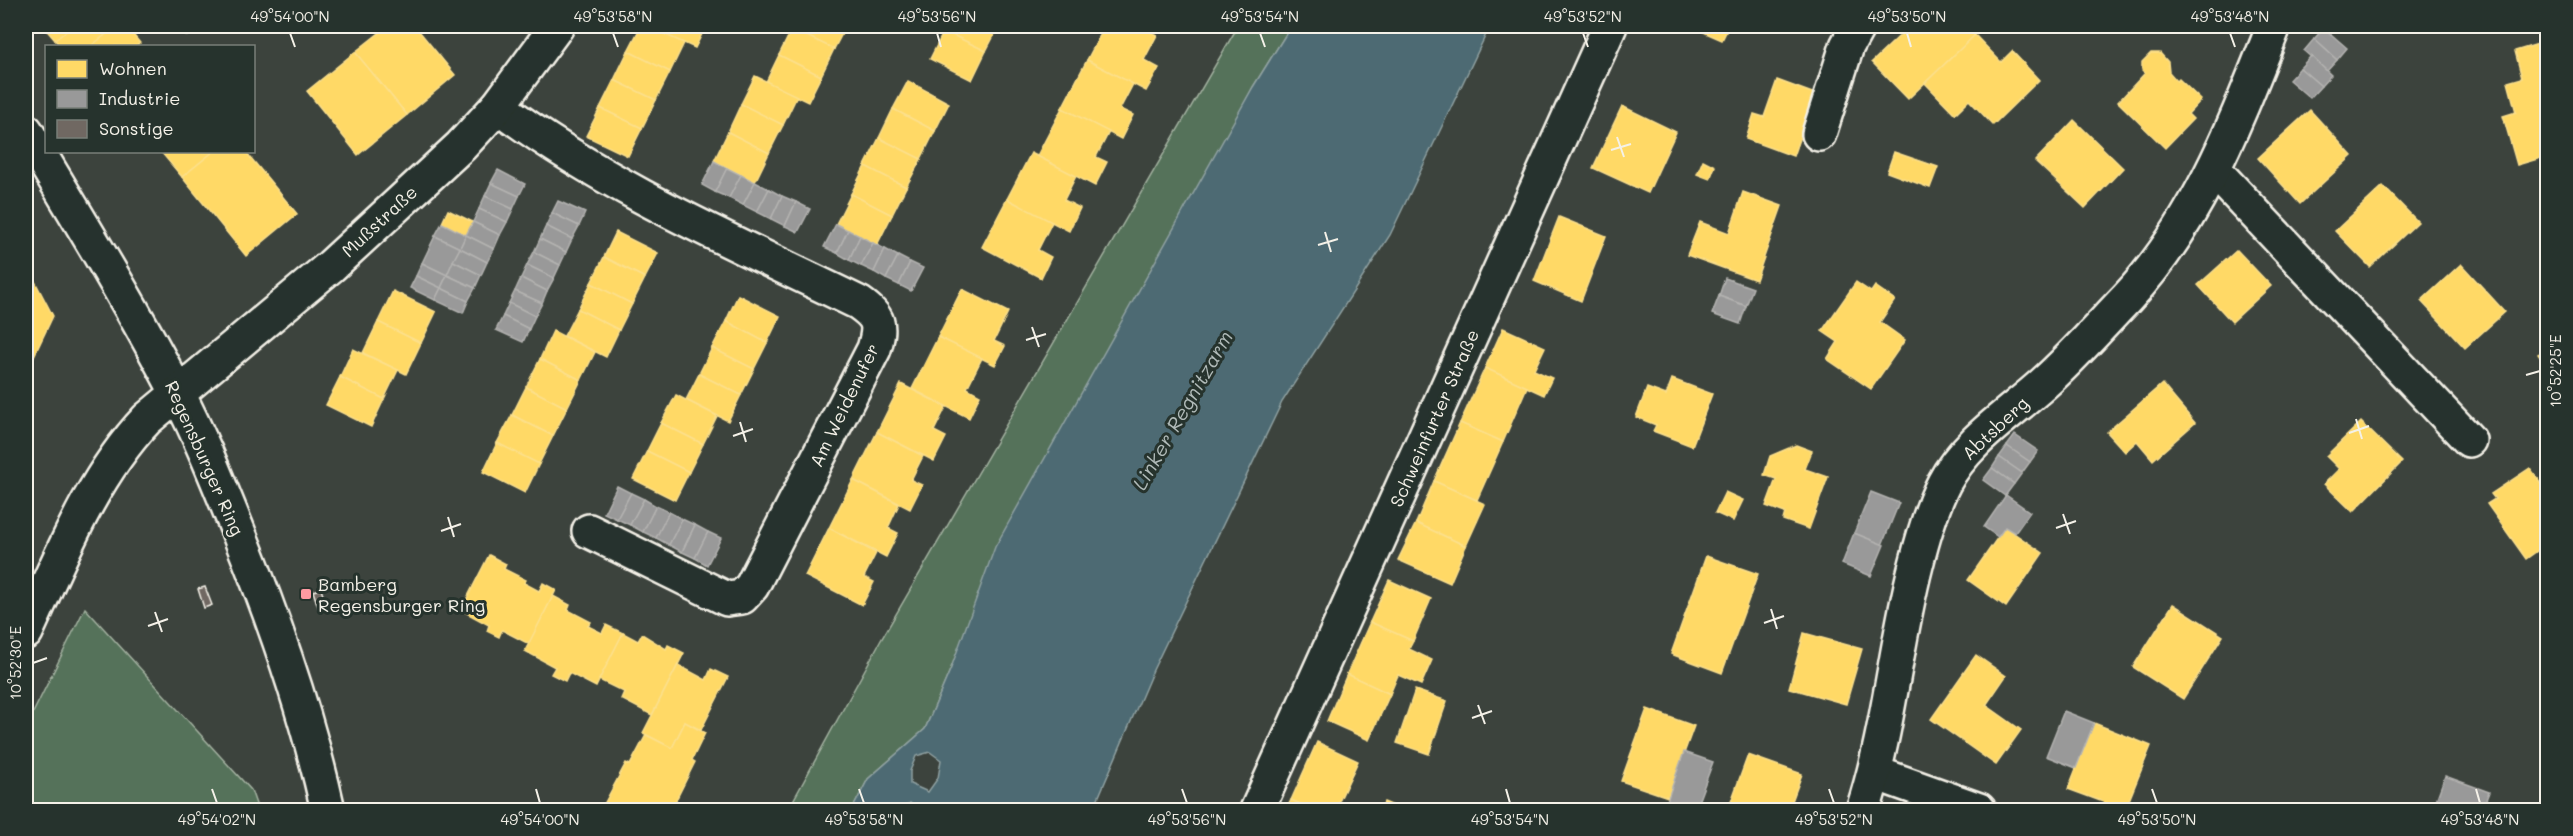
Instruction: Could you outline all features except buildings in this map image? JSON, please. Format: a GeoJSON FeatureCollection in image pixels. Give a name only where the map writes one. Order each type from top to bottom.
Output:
{"type":"FeatureCollection","features":[{"type":"Feature","properties":{"kind":"street","name":"Mußstraße"},"geometry":{"type":"LineString","coordinates":[[26,632],[78,521],[124,443],[147,419],[331,266],[461,146],[498,106],[557,26]]}},
{"type":"Feature","properties":{"kind":"street","name":"Schweinfurter Straße"},"geometry":{"type":"LineString","coordinates":[[1257,810],[1610,26]]}},
{"type":"Feature","properties":{"kind":"street"},"geometry":{"type":"LineString","coordinates":[[1819,134],[1847,46],[1858,26]]}},
{"type":"Feature","properties":{"kind":"street","name":"Abtsberg"},"geometry":{"type":"LineString","coordinates":[[1863,810],[1875,774],[1907,598],[1926,527],[1945,482],[1965,452],[2047,381],[2129,295],[2178,232],[2214,170],[2274,26]]}},
{"type":"Feature","properties":{"kind":"street","name":"Am Weidenufer"},"geometry":{"type":"LineString","coordinates":[[498,106],[562,151],[610,179],[859,303],[872,312],[878,322],[874,350],[752,586],[742,597],[727,599],[589,531]]}},
{"type":"Feature","properties":{"kind":"street","name":"Regensburger Ring"},"geometry":{"type":"LineString","coordinates":[[26,131],[92,240],[178,394],[213,470],[277,631],[304,712],[328,810]]}},
{"type":"Feature","properties":{"kind":"street"},"geometry":{"type":"LineString","coordinates":[[2214,170],[2469,440]]}},
{"type":"Feature","properties":{"kind":"street"},"geometry":{"type":"LineString","coordinates":[[1875,774],[1979,810]]}},
{"type":"Feature","properties":{"kind":"green space"},"geometry":{"type":"Polygon","coordinates":[[[1238,26],[1291,26],[1253,87],[951,668],[925,729],[868,779],[852,810],[788,810],[881,640],[1238,26]]]}},
{"type":"Feature","properties":{"kind":"green space"},"geometry":{"type":"Polygon","coordinates":[[[85,608],[251,790],[258,810],[26,810],[26,727],[85,608]]]}},
{"type":"Feature","properties":{"kind":"water","name":"Linker Regnitzarm"},"geometry":{"type":"Polygon","coordinates":[[[1291,26],[1490,26],[1390,235],[1282,402],[1153,670],[1093,810],[919,810],[910,803],[901,810],[852,810],[868,779],[925,729],[951,668],[995,547],[1253,87],[1291,26]],[[930,752],[916,756],[910,771],[910,784],[928,792],[938,778],[941,760],[930,752]]]}},
{"type":"Feature","properties":{"kind":"place","name":"Bamberg Regensburger Ring"},"geometry":{"type":"Point","coordinates":[306,594]}}]}
